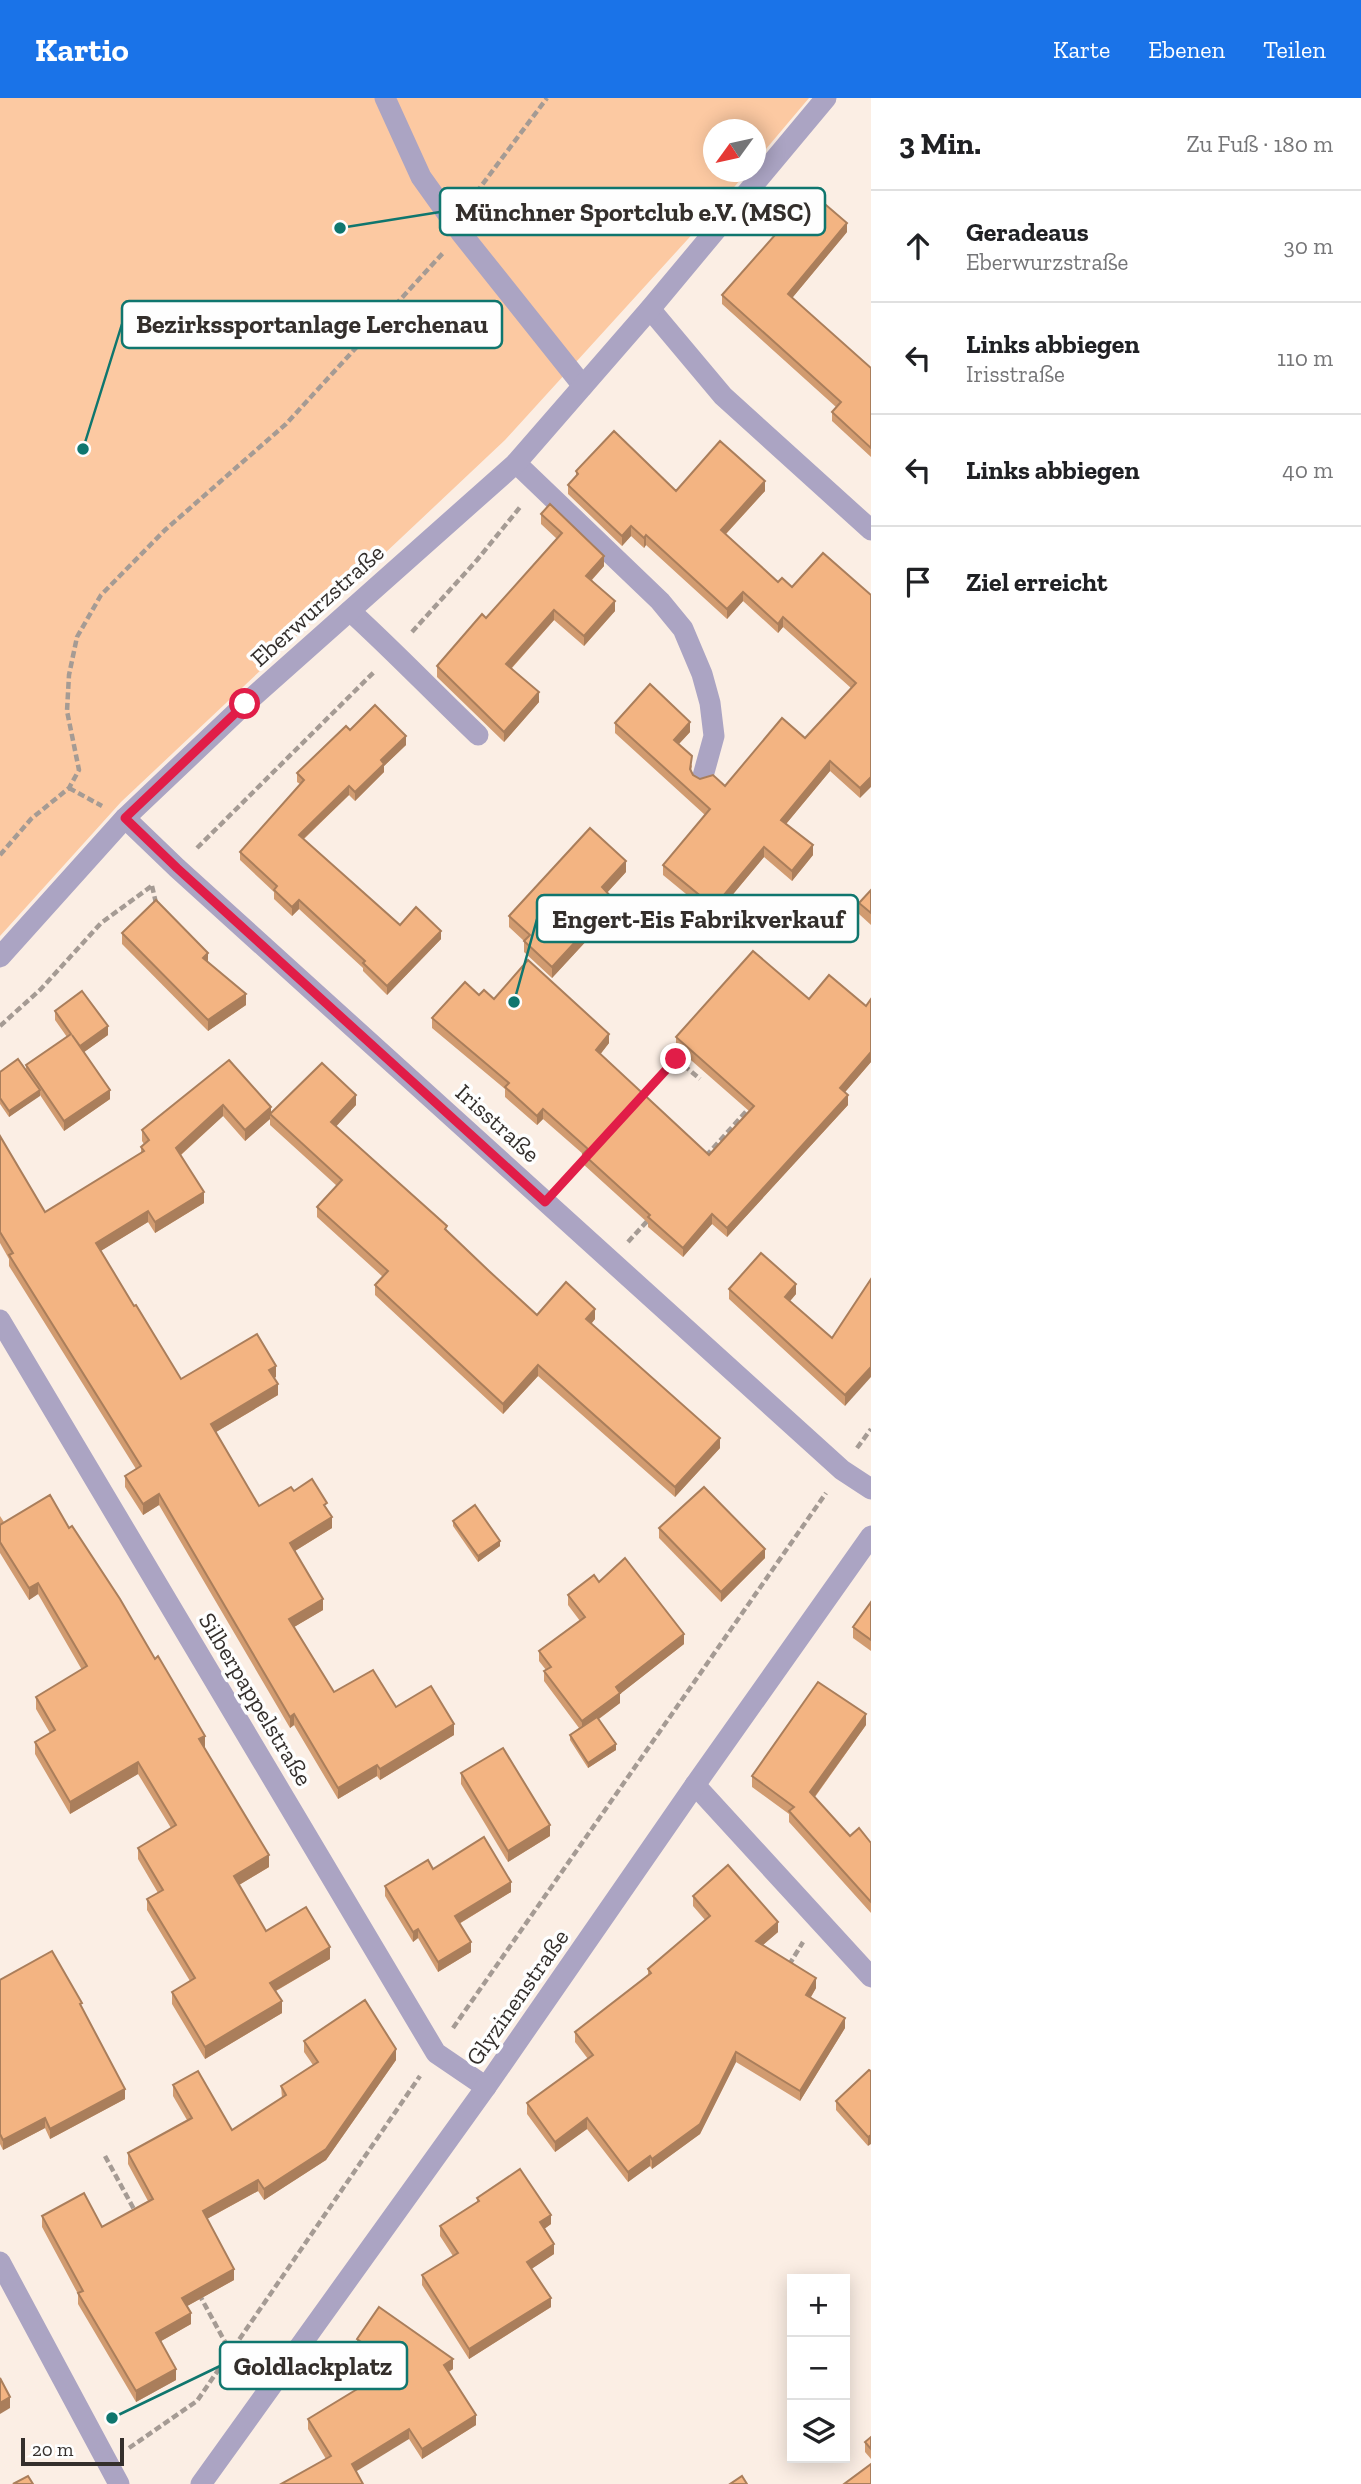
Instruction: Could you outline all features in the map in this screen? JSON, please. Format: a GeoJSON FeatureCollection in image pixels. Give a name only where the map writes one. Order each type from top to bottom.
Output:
{"type":"FeatureCollection","features":[{"type":"Feature","properties":{"kind":"street"},"geometry":{"type":"LineString","coordinates":[[385,98],[421,177],[461,233],[583,386]]}},
{"type":"Feature","properties":{"kind":"street","name":"Eberwurzstraße"},"geometry":{"type":"LineString","coordinates":[[0,957],[125,818],[245,704],[516,463],[650,309],[826,98]]}},
{"type":"Feature","properties":{"kind":"street"},"geometry":{"type":"LineString","coordinates":[[650,309],[723,396],[871,530]]}},
{"type":"Feature","properties":{"kind":"street"},"geometry":{"type":"LineString","coordinates":[[516,463],[660,601],[684,629],[710,703],[713,736],[703,776]]}},
{"type":"Feature","properties":{"kind":"street"},"geometry":{"type":"LineString","coordinates":[[350,611],[478,735]]}},
{"type":"Feature","properties":{"kind":"street","name":"Irisstraße"},"geometry":{"type":"LineString","coordinates":[[125,818],[842,1470],[871,1489]]}},
{"type":"Feature","properties":{"kind":"street","name":"Silberpappelstraße"},"geometry":{"type":"LineString","coordinates":[[0,1320],[436,2053],[486,2087]]}},
{"type":"Feature","properties":{"kind":"street","name":"Glyzinenstraße"},"geometry":{"type":"LineString","coordinates":[[201,2484],[486,2087],[871,1536]]}},
{"type":"Feature","properties":{"kind":"street"},"geometry":{"type":"LineString","coordinates":[[695,1785],[871,1978]]}},
{"type":"Feature","properties":{"kind":"street"},"geometry":{"type":"LineString","coordinates":[[0,2262],[119,2484]]}},
{"type":"Feature","properties":{"kind":"path"},"geometry":{"type":"LineString","coordinates":[[0,855],[32,819],[69,788],[79,770],[67,711],[69,676],[77,637],[101,595],[165,530],[286,424],[461,233],[468,203],[547,98]]}},
{"type":"Feature","properties":{"kind":"path"},"geometry":{"type":"LineString","coordinates":[[0,1026],[41,989],[101,923],[177,868],[395,652],[477,560],[539,484]]}},
{"type":"Feature","properties":{"kind":"path"},"geometry":{"type":"LineString","coordinates":[[152,886],[157,907]]}},
{"type":"Feature","properties":{"kind":"path"},"geometry":{"type":"LineString","coordinates":[[638,1100],[676,1059],[700,1079]]}},
{"type":"Feature","properties":{"kind":"path"},"geometry":{"type":"LineString","coordinates":[[702,1161],[755,1101]]}},
{"type":"Feature","properties":{"kind":"path"},"geometry":{"type":"LineString","coordinates":[[545,1202],[592,1151]]}},
{"type":"Feature","properties":{"kind":"path"},"geometry":{"type":"LineString","coordinates":[[611,1261],[656,1211]]}},
{"type":"Feature","properties":{"kind":"path"},"geometry":{"type":"LineString","coordinates":[[107,2463],[197,2402],[842,1470]]}},
{"type":"Feature","properties":{"kind":"path"},"geometry":{"type":"LineString","coordinates":[[782,1975],[817,1918]]}},
{"type":"Feature","properties":{"kind":"path"},"geometry":{"type":"LineString","coordinates":[[105,2155],[136,2214]]}},
{"type":"Feature","properties":{"kind":"path"},"geometry":{"type":"LineString","coordinates":[[194,2286],[231,2353]]}},
{"type":"Feature","properties":{"kind":"shaded area"},"geometry":{"type":"Polygon","coordinates":[[[0,98],[809,98],[766,149],[766,119],[703,119],[703,182],[738,182],[718,206],[505,440],[121,802],[0,936],[0,98]]]}},
{"type":"Feature","properties":{"kind":"building"},"geometry":{"type":"Polygon","coordinates":[[[812,193],[847,223],[788,294],[871,368],[871,448],[832,412],[841,402],[722,295],[812,193]]]}},
{"type":"Feature","properties":{"kind":"building"},"geometry":{"type":"Polygon","coordinates":[[[614,431],[676,491],[720,441],[765,481],[721,530],[778,582],[782,578],[792,587],[823,553],[871,595],[871,777],[860,788],[830,761],[781,820],[813,845],[792,871],[764,847],[714,907],[663,865],[710,809],[615,723],[650,684],[690,722],[674,740],[692,756],[690,769],[693,775],[700,779],[713,775],[725,786],[782,718],[805,738],[856,683],[783,617],[778,624],[743,592],[727,609],[646,535],[644,538],[631,526],[622,536],[568,485],[578,474],[576,471],[614,431]]]}},
{"type":"Feature","properties":{"kind":"building"},"geometry":{"type":"Polygon","coordinates":[[[550,504],[604,556],[586,576],[615,601],[584,636],[554,610],[506,664],[539,692],[504,732],[437,666],[482,614],[486,618],[562,533],[541,514],[550,504]]]}},
{"type":"Feature","properties":{"kind":"building"},"geometry":{"type":"Polygon","coordinates":[[[375,705],[406,736],[381,760],[384,764],[355,792],[349,786],[299,835],[400,925],[416,907],[441,931],[387,986],[363,963],[365,961],[299,900],[292,907],[274,890],[277,886],[240,852],[304,780],[297,773],[346,726],[350,730],[375,705]]]}},
{"type":"Feature","properties":{"kind":"building"},"geometry":{"type":"Polygon","coordinates":[[[590,828],[626,861],[602,887],[614,900],[552,967],[524,941],[530,935],[509,916],[590,828]]]}},
{"type":"Feature","properties":{"kind":"building"},"geometry":{"type":"Polygon","coordinates":[[[871,890],[871,913],[859,903],[871,890]]]}},
{"type":"Feature","properties":{"kind":"building"},"geometry":{"type":"Polygon","coordinates":[[[156,900],[208,953],[203,958],[246,994],[208,1020],[122,933],[156,900]]]}},
{"type":"Feature","properties":{"kind":"building"},"geometry":{"type":"Polygon","coordinates":[[[753,951],[809,999],[829,975],[866,1006],[871,999],[871,1052],[840,1088],[848,1095],[727,1228],[712,1214],[683,1248],[583,1154],[588,1149],[543,1109],[537,1116],[505,1087],[509,1083],[432,1018],[465,982],[479,995],[484,990],[494,999],[528,960],[609,1034],[596,1050],[709,1155],[754,1106],[676,1037],[753,951]]]}},
{"type":"Feature","properties":{"kind":"building"},"geometry":{"type":"Polygon","coordinates":[[[82,991],[108,1026],[80,1046],[72,1035],[110,1090],[64,1121],[26,1065],[71,1034],[55,1011],[82,991]]]}},
{"type":"Feature","properties":{"kind":"building"},"geometry":{"type":"Polygon","coordinates":[[[18,1059],[40,1090],[9,1111],[0,1098],[0,1072],[18,1059]]]}},
{"type":"Feature","properties":{"kind":"building"},"geometry":{"type":"Polygon","coordinates":[[[229,1060],[271,1107],[245,1130],[223,1105],[176,1148],[204,1192],[155,1222],[148,1211],[96,1243],[181,1379],[257,1334],[276,1366],[269,1370],[278,1384],[211,1424],[259,1506],[291,1487],[294,1491],[312,1479],[327,1503],[324,1505],[332,1517],[290,1543],[323,1599],[289,1619],[334,1692],[373,1670],[396,1707],[431,1686],[454,1724],[380,1769],[377,1765],[338,1788],[294,1714],[290,1717],[159,1494],[143,1504],[125,1476],[141,1466],[9,1255],[13,1253],[0,1232],[0,1136],[45,1212],[144,1151],[141,1147],[149,1140],[142,1130],[229,1060]]]}},
{"type":"Feature","properties":{"kind":"building"},"geometry":{"type":"Polygon","coordinates":[[[322,1063],[356,1095],[331,1122],[447,1226],[445,1229],[489,1271],[537,1315],[566,1282],[595,1309],[586,1319],[720,1438],[675,1487],[538,1365],[503,1404],[375,1285],[388,1271],[317,1207],[342,1180],[270,1114],[322,1063]]]}},
{"type":"Feature","properties":{"kind":"building"},"geometry":{"type":"Polygon","coordinates":[[[761,1253],[796,1284],[785,1297],[832,1338],[871,1279],[871,1367],[845,1395],[729,1289],[761,1253]]]}},
{"type":"Feature","properties":{"kind":"building"},"geometry":{"type":"Polygon","coordinates":[[[704,1487],[765,1549],[721,1592],[659,1528],[704,1487]]]}},
{"type":"Feature","properties":{"kind":"building"},"geometry":{"type":"Polygon","coordinates":[[[50,1495],[69,1528],[72,1526],[120,1599],[155,1659],[158,1656],[205,1736],[199,1739],[269,1855],[234,1876],[266,1931],[306,1907],[330,1947],[270,1983],[282,2001],[205,2047],[172,1992],[195,1978],[147,1899],[163,1890],[138,1848],[176,1825],[138,1762],[70,1802],[35,1742],[55,1730],[36,1697],[87,1666],[38,1583],[29,1588],[0,1542],[0,1525],[50,1495]]]}},
{"type":"Feature","properties":{"kind":"building"},"geometry":{"type":"Polygon","coordinates":[[[475,1505],[500,1541],[478,1556],[453,1521],[475,1505]]]}},
{"type":"Feature","properties":{"kind":"building"},"geometry":{"type":"Polygon","coordinates":[[[625,1558],[684,1634],[616,1687],[620,1693],[582,1721],[544,1671],[551,1667],[539,1651],[585,1617],[568,1595],[594,1575],[599,1582],[625,1558]]]}},
{"type":"Feature","properties":{"kind":"building"},"geometry":{"type":"Polygon","coordinates":[[[871,1602],[871,1640],[853,1627],[871,1602]]]}},
{"type":"Feature","properties":{"kind":"building"},"geometry":{"type":"Polygon","coordinates":[[[818,1682],[866,1714],[810,1792],[850,1836],[859,1828],[871,1843],[871,1902],[789,1811],[794,1807],[752,1776],[818,1682]]]}},
{"type":"Feature","properties":{"kind":"building"},"geometry":{"type":"Polygon","coordinates":[[[597,1717],[616,1744],[588,1763],[570,1735],[597,1717]]]}},
{"type":"Feature","properties":{"kind":"building"},"geometry":{"type":"Polygon","coordinates":[[[503,1748],[550,1825],[508,1851],[461,1773],[503,1748]]]}},
{"type":"Feature","properties":{"kind":"building"},"geometry":{"type":"Polygon","coordinates":[[[484,1837],[511,1882],[455,1916],[471,1942],[438,1962],[418,1929],[413,1932],[385,1886],[428,1860],[433,1869],[484,1837]]]}},
{"type":"Feature","properties":{"kind":"building"},"geometry":{"type":"Polygon","coordinates":[[[728,1865],[778,1922],[756,1941],[816,1978],[806,1995],[845,2018],[800,2091],[736,2052],[700,2124],[652,2159],[650,2156],[628,2172],[587,2118],[555,2142],[527,2103],[593,2055],[575,2032],[651,1973],[648,1969],[710,1916],[693,1896],[728,1865]]]}},
{"type":"Feature","properties":{"kind":"building"},"geometry":{"type":"Polygon","coordinates":[[[52,1951],[82,2003],[80,2004],[125,2089],[50,2129],[45,2118],[3,2140],[0,2134],[0,1980],[52,1951]]]}},
{"type":"Feature","properties":{"kind":"building"},"geometry":{"type":"Polygon","coordinates":[[[365,2000],[396,2049],[326,2149],[264,2189],[258,2180],[203,2211],[234,2269],[182,2298],[191,2313],[156,2333],[176,2369],[136,2391],[78,2293],[83,2291],[42,2216],[84,2193],[102,2227],[153,2199],[128,2153],[192,2118],[173,2085],[198,2071],[232,2130],[286,2095],[281,2086],[318,2062],[304,2041],[365,2000]]]}},
{"type":"Feature","properties":{"kind":"building"},"geometry":{"type":"Polygon","coordinates":[[[869,2070],[871,2135],[868,2137],[836,2101],[869,2070]]]}},
{"type":"Feature","properties":{"kind":"building"},"geometry":{"type":"Polygon","coordinates":[[[520,2169],[551,2215],[540,2222],[554,2244],[527,2262],[551,2298],[469,2349],[422,2275],[458,2253],[440,2226],[479,2201],[477,2198],[520,2169]]]}},
{"type":"Feature","properties":{"kind":"building"},"geometry":{"type":"Polygon","coordinates":[[[379,2307],[453,2359],[444,2365],[476,2415],[422,2449],[409,2429],[352,2464],[363,2484],[281,2484],[331,2456],[308,2419],[377,2377],[372,2370],[387,2361],[357,2339],[379,2307]]]}},
{"type":"Feature","properties":{"kind":"building"},"geometry":{"type":"Polygon","coordinates":[[[0,2378],[10,2397],[0,2403],[0,2378]]]}},
{"type":"Feature","properties":{"kind":"building"},"geometry":{"type":"Polygon","coordinates":[[[871,2437],[871,2449],[865,2442],[871,2437]]]}},
{"type":"Feature","properties":{"kind":"building"},"geometry":{"type":"Polygon","coordinates":[[[871,2464],[871,2484],[844,2484],[871,2464]]]}},
{"type":"Feature","properties":{"kind":"building"},"geometry":{"type":"Polygon","coordinates":[[[28,2476],[33,2484],[13,2484],[28,2476]]]}},
{"type":"Feature","properties":{"kind":"building"},"geometry":{"type":"Polygon","coordinates":[[[742,2476],[747,2484],[730,2484],[742,2476]]]}},
{"type":"Feature","properties":{"kind":"place","name":"Münchner Sportclub e.V. (MSC)"},"geometry":{"type":"Point","coordinates":[340,228]}},
{"type":"Feature","properties":{"kind":"place","name":"Bezirkssportanlage Lerchenau"},"geometry":{"type":"Point","coordinates":[83,449]}},
{"type":"Feature","properties":{"kind":"place","name":"Engert-Eis Fabrikverkauf"},"geometry":{"type":"Point","coordinates":[514,1002]}},
{"type":"Feature","properties":{"kind":"place","name":"Goldlackplatz"},"geometry":{"type":"Point","coordinates":[112,2418]}},
{"type":"Feature","properties":{"kind":"route"},"geometry":{"type":"LineString","coordinates":[[245,704],[125,818],[545,1202],[676,1059]]}}]}
